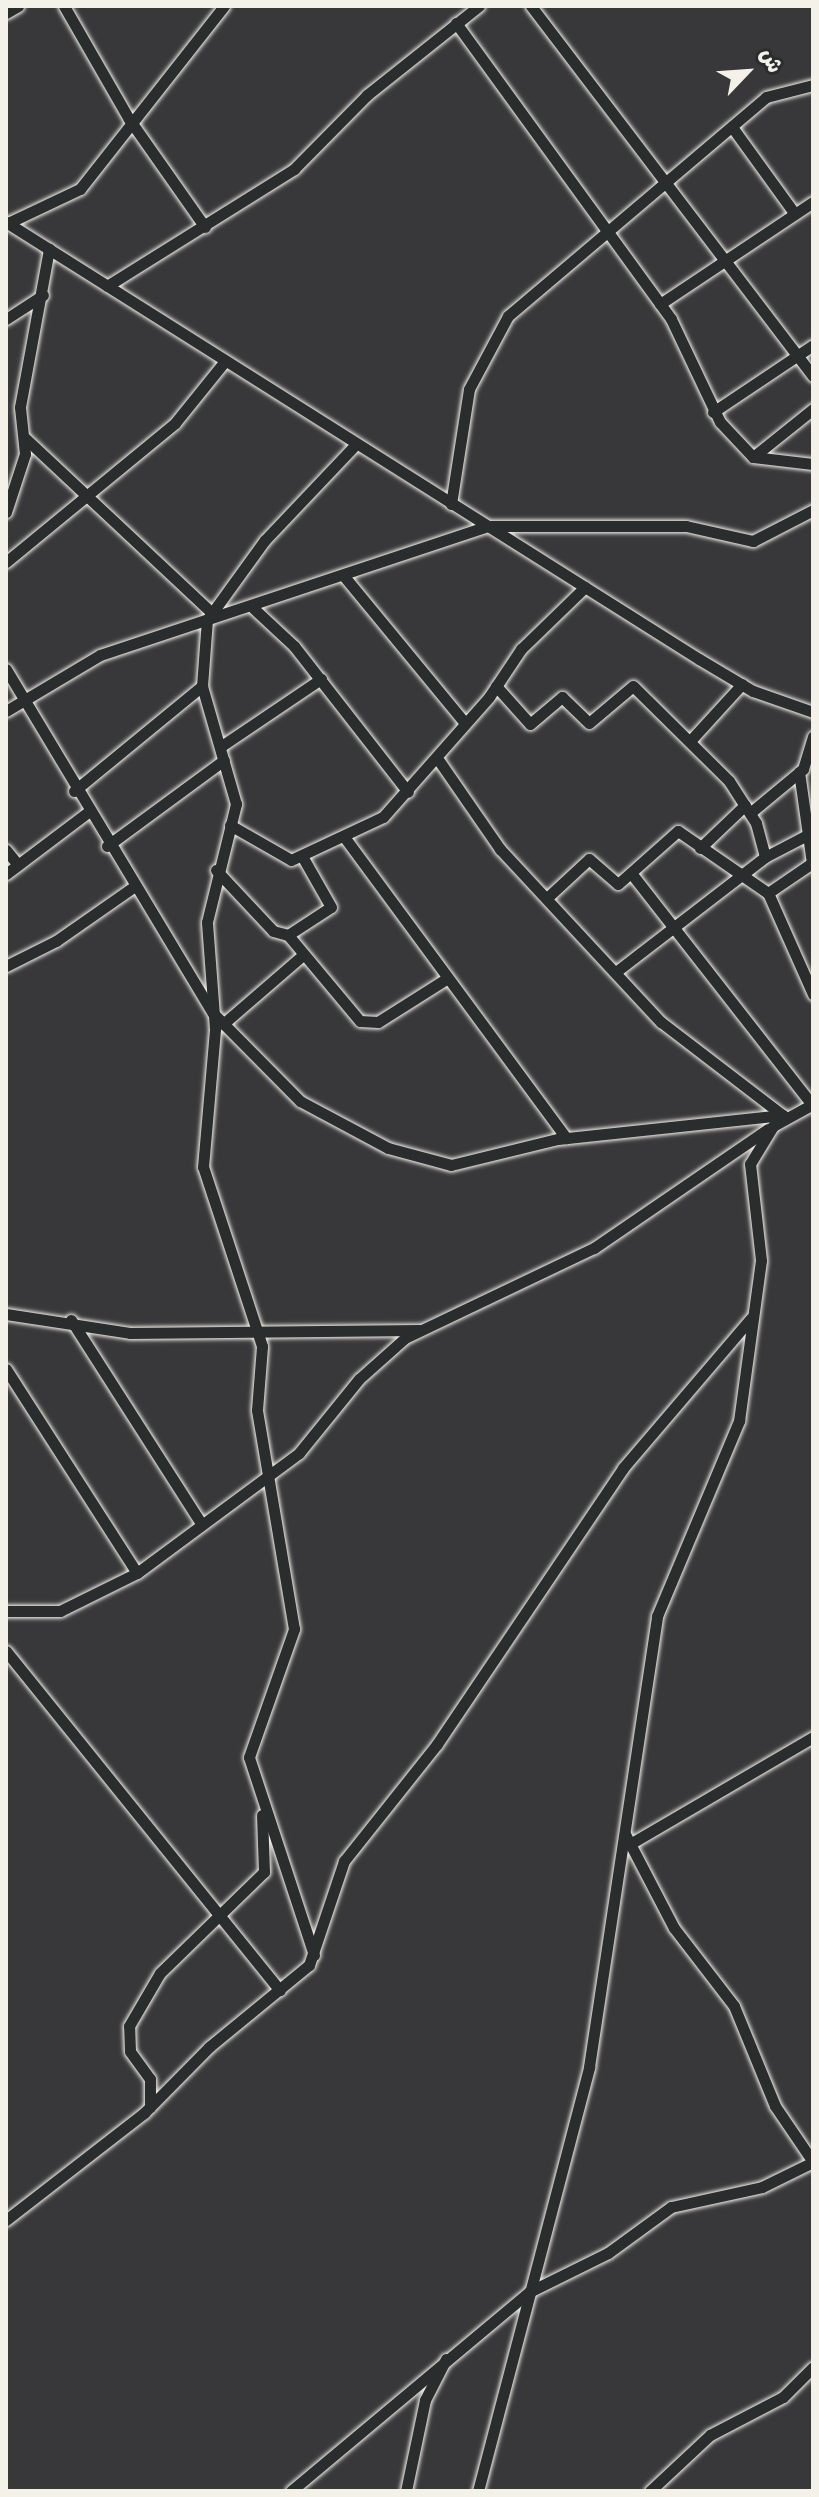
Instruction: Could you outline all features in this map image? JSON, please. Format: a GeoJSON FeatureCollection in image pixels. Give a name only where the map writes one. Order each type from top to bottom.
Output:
{"type":"FeatureCollection","features":[{"type":"Feature","properties":{"kind":"street"},"geometry":{"type":"LineString","coordinates":[[6,13],[18,6]]}},
{"type":"Feature","properties":{"kind":"street"},"geometry":{"type":"LineString","coordinates":[[64,6],[129,119],[205,227]]}},
{"type":"Feature","properties":{"kind":"street"},"geometry":{"type":"LineString","coordinates":[[7,222],[80,189],[129,119],[224,6]]}},
{"type":"Feature","properties":{"kind":"street"},"geometry":{"type":"LineString","coordinates":[[107,286],[205,227],[304,161],[367,95],[479,6]]}},
{"type":"Feature","properties":{"kind":"street"},"geometry":{"type":"LineString","coordinates":[[531,6],[667,187],[728,258],[813,376]]}},
{"type":"Feature","properties":{"kind":"street"},"geometry":{"type":"LineString","coordinates":[[456,23],[605,235],[660,304],[713,412],[753,457],[813,464]]}},
{"type":"Feature","properties":{"kind":"street"},"geometry":{"type":"LineString","coordinates":[[451,504],[469,389],[498,329],[605,235],[667,187],[766,97],[813,85]]}},
{"type":"Feature","properties":{"kind":"street"},"geometry":{"type":"LineString","coordinates":[[732,127],[795,214]]}},
{"type":"Feature","properties":{"kind":"street"},"geometry":{"type":"LineString","coordinates":[[660,304],[813,202]]}},
{"type":"Feature","properties":{"kind":"street"},"geometry":{"type":"LineString","coordinates":[[7,222],[451,504],[742,684],[813,712]]}},
{"type":"Feature","properties":{"kind":"street"},"geometry":{"type":"LineString","coordinates":[[6,512],[25,438],[20,407],[43,295],[49,249]]}},
{"type":"Feature","properties":{"kind":"street"},"geometry":{"type":"LineString","coordinates":[[6,319],[43,295]]}},
{"type":"Feature","properties":{"kind":"street"},"geometry":{"type":"LineString","coordinates":[[713,412],[813,345]]}},
{"type":"Feature","properties":{"kind":"street"},"geometry":{"type":"LineString","coordinates":[[6,562],[175,423],[225,361]]}},
{"type":"Feature","properties":{"kind":"street"},"geometry":{"type":"LineString","coordinates":[[753,457],[813,409]]}},
{"type":"Feature","properties":{"kind":"street"},"geometry":{"type":"LineString","coordinates":[[25,438],[84,499],[152,551],[210,616]]}},
{"type":"Feature","properties":{"kind":"street"},"geometry":{"type":"LineString","coordinates":[[150,2107],[150,2079],[130,2051],[129,2026],[160,1973],[220,1918],[268,1862],[250,1740],[294,1629],[273,1531],[270,1475],[255,1391],[257,1328],[204,1182],[213,1013],[207,935],[216,870],[236,804],[202,686],[210,616],[273,531],[356,444]]}},
{"type":"Feature","properties":{"kind":"street"},"geometry":{"type":"LineString","coordinates":[[6,711],[100,655],[487,526],[686,526],[753,541],[813,510]]}},
{"type":"Feature","properties":{"kind":"street"},"geometry":{"type":"LineString","coordinates":[[343,575],[465,723]]}},
{"type":"Feature","properties":{"kind":"street"},"geometry":{"type":"LineString","coordinates":[[230,825],[289,860],[345,838],[408,792],[496,686],[521,649],[585,587]]}},
{"type":"Feature","properties":{"kind":"street"},"geometry":{"type":"LineString","coordinates":[[251,606],[321,679],[408,792]]}},
{"type":"Feature","properties":{"kind":"street"},"geometry":{"type":"LineString","coordinates":[[6,669],[132,888],[213,1013],[291,1094],[388,1148],[451,1165],[566,1138],[785,1116]]}},
{"type":"Feature","properties":{"kind":"street"},"geometry":{"type":"LineString","coordinates":[[220,747],[321,679]]}},
{"type":"Feature","properties":{"kind":"street"},"geometry":{"type":"LineString","coordinates":[[690,741],[742,684]]}},
{"type":"Feature","properties":{"kind":"street"},"geometry":{"type":"LineString","coordinates":[[74,791],[202,686]]}},
{"type":"Feature","properties":{"kind":"street"},"geometry":{"type":"LineString","coordinates":[[496,686],[530,724],[562,697],[589,723],[632,686],[690,741],[747,809],[765,857]]}},
{"type":"Feature","properties":{"kind":"street"},"geometry":{"type":"LineString","coordinates":[[768,893],[811,865],[799,772],[813,736]]}},
{"type":"Feature","properties":{"kind":"street"},"geometry":{"type":"LineString","coordinates":[[437,758],[492,840],[549,896],[688,1047],[785,1116]]}},
{"type":"Feature","properties":{"kind":"street"},"geometry":{"type":"LineString","coordinates":[[107,846],[224,760]]}},
{"type":"Feature","properties":{"kind":"street"},"geometry":{"type":"LineString","coordinates":[[700,848],[799,772]]}},
{"type":"Feature","properties":{"kind":"street"},"geometry":{"type":"LineString","coordinates":[[6,874],[87,813]]}},
{"type":"Feature","properties":{"kind":"street"},"geometry":{"type":"LineString","coordinates":[[549,896],[589,859],[617,884],[674,831],[746,874],[768,893],[813,994]]}},
{"type":"Feature","properties":{"kind":"street"},"geometry":{"type":"LineString","coordinates":[[617,971],[765,857],[809,834]]}},
{"type":"Feature","properties":{"kind":"street"},"geometry":{"type":"LineString","coordinates":[[345,838],[566,1138]]}},
{"type":"Feature","properties":{"kind":"street"},"geometry":{"type":"LineString","coordinates":[[6,850],[18,865]]}},
{"type":"Feature","properties":{"kind":"street"},"geometry":{"type":"LineString","coordinates":[[288,935],[331,907],[302,856]]}},
{"type":"Feature","properties":{"kind":"street"},"geometry":{"type":"LineString","coordinates":[[216,870],[273,931],[288,935],[351,1015],[370,1023],[446,979]]}},
{"type":"Feature","properties":{"kind":"street"},"geometry":{"type":"LineString","coordinates":[[6,1611],[60,1611],[137,1573],[305,1447],[359,1379],[420,1330],[594,1248],[785,1116],[812,1104],[677,927],[631,873]]}},
{"type":"Feature","properties":{"kind":"street"},"geometry":{"type":"LineString","coordinates":[[6,966],[56,941],[132,888]]}},
{"type":"Feature","properties":{"kind":"street"},"geometry":{"type":"LineString","coordinates":[[223,1024],[303,955]]}},
{"type":"Feature","properties":{"kind":"street"},"geometry":{"type":"LineString","coordinates":[[478,2491],[589,2067],[627,1839],[660,1603],[735,1436],[761,1247],[750,1164],[773,1126]]}},
{"type":"Feature","properties":{"kind":"street"},"geometry":{"type":"LineString","coordinates":[[6,1314],[71,1320],[130,1333],[257,1328],[420,1330]]}},
{"type":"Feature","properties":{"kind":"street"},"geometry":{"type":"LineString","coordinates":[[6,2220],[150,2107],[280,1990],[314,1955],[344,1861],[437,1744],[623,1468],[751,1318]]}},
{"type":"Feature","properties":{"kind":"street"},"geometry":{"type":"LineString","coordinates":[[71,1320],[202,1525]]}},
{"type":"Feature","properties":{"kind":"street"},"geometry":{"type":"LineString","coordinates":[[6,1369],[137,1573]]}},
{"type":"Feature","properties":{"kind":"street"},"geometry":{"type":"LineString","coordinates":[[6,1651],[280,1990]]}},
{"type":"Feature","properties":{"kind":"street"},"geometry":{"type":"LineString","coordinates":[[627,1839],[813,1737]]}},
{"type":"Feature","properties":{"kind":"street"},"geometry":{"type":"LineString","coordinates":[[260,1806],[281,1846],[314,1955]]}},
{"type":"Feature","properties":{"kind":"street"},"geometry":{"type":"LineString","coordinates":[[291,2491],[448,2354],[529,2292],[608,2253],[671,2207],[762,2187],[813,2162],[775,2106],[734,2006],[674,1928],[627,1839]]}},
{"type":"Feature","properties":{"kind":"street"},"geometry":{"type":"LineString","coordinates":[[406,2491],[425,2400],[448,2354]]}},
{"type":"Feature","properties":{"kind":"street"},"geometry":{"type":"LineString","coordinates":[[650,2491],[710,2435],[783,2397],[813,2367]]}}]}
